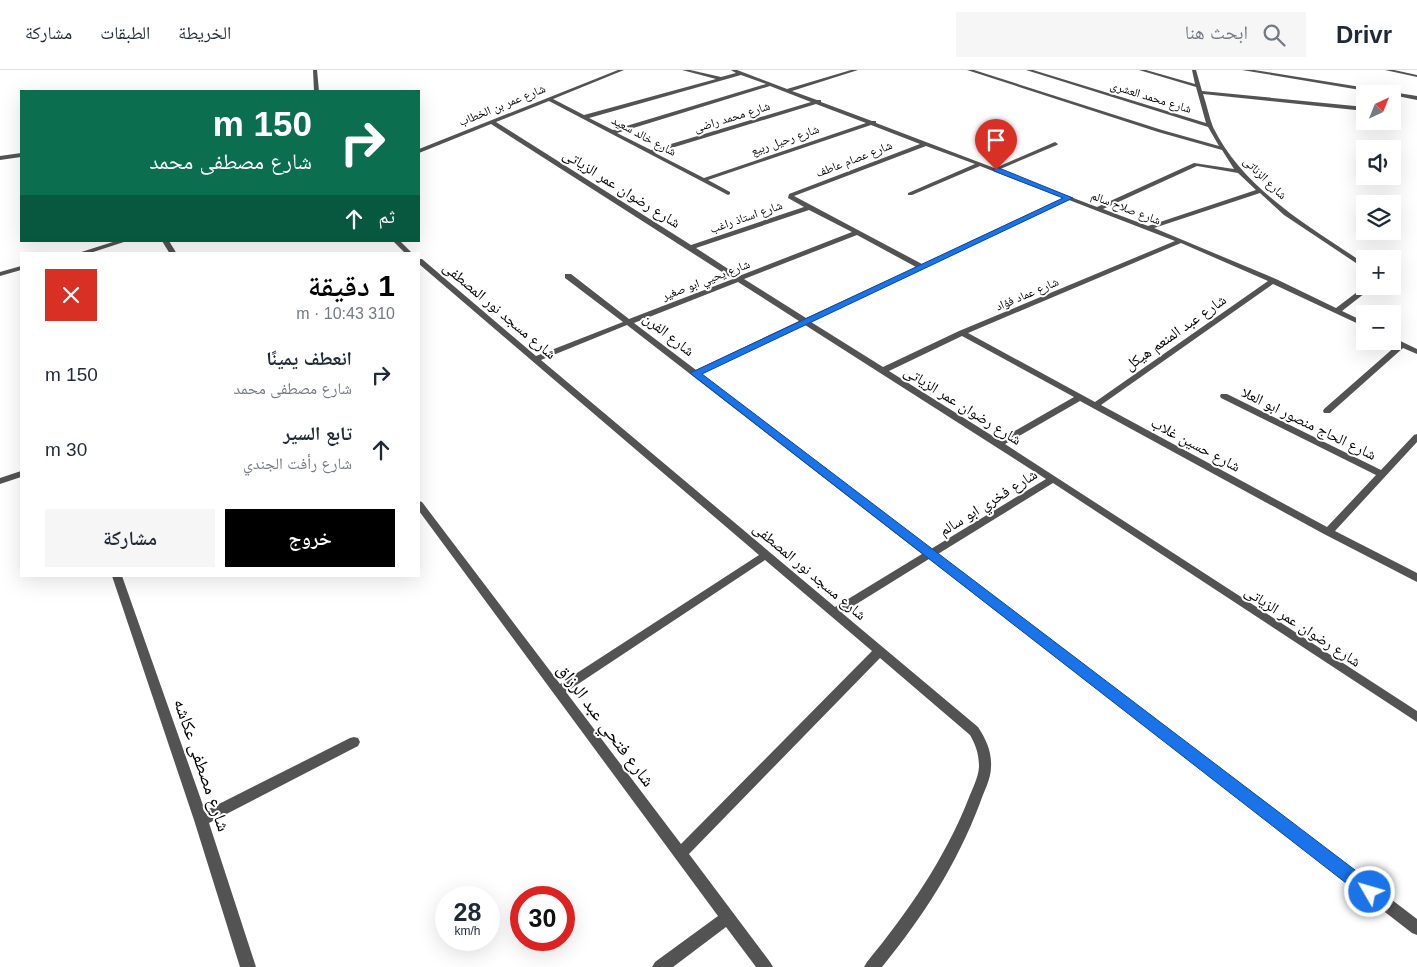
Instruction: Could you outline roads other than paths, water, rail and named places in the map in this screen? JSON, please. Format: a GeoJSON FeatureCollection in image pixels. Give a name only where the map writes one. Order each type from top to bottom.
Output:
{"type":"FeatureCollection","features":[{"type":"Feature","properties":{"kind":"street"},"geometry":{"type":"LineString","coordinates":[[315,70],[318,90]]}},
{"type":"Feature","properties":{"kind":"street","name":"شارع عمر بن الخطاب"},"geometry":{"type":"LineString","coordinates":[[420,151],[622,70]]}},
{"type":"Feature","properties":{"kind":"street"},"geometry":{"type":"LineString","coordinates":[[684,70],[722,79]]}},
{"type":"Feature","properties":{"kind":"street"},"geometry":{"type":"LineString","coordinates":[[788,90],[856,70]]}},
{"type":"Feature","properties":{"kind":"street"},"geometry":{"type":"LineString","coordinates":[[969,70],[1167,133],[1224,149]]}},
{"type":"Feature","properties":{"kind":"street","name":"شارع محمد العشرى"},"geometry":{"type":"LineString","coordinates":[[1028,70],[1210,126]]}},
{"type":"Feature","properties":{"kind":"street"},"geometry":{"type":"LineString","coordinates":[[1140,70],[1199,89],[1356,108]]}},
{"type":"Feature","properties":{"kind":"street","name":"شارع الزناتى"},"geometry":{"type":"LineString","coordinates":[[1194,70],[1210,126],[1234,166],[1286,214],[1356,261]]}},
{"type":"Feature","properties":{"kind":"street"},"geometry":{"type":"LineString","coordinates":[[1244,70],[1417,98]]}},
{"type":"Feature","properties":{"kind":"street"},"geometry":{"type":"LineString","coordinates":[[1387,70],[1417,76]]}},
{"type":"Feature","properties":{"kind":"street"},"geometry":{"type":"LineString","coordinates":[[585,117],[722,79],[740,71]]}},
{"type":"Feature","properties":{"kind":"street","name":"شارع صلاح سالم"},"geometry":{"type":"LineString","coordinates":[[740,71],[1181,241],[1272,280],[1356,320]]}},
{"type":"Feature","properties":{"kind":"street"},"geometry":{"type":"LineString","coordinates":[[613,132],[772,84]]}},
{"type":"Feature","properties":{"kind":"street","name":"شارع خالد سعيد"},"geometry":{"type":"LineString","coordinates":[[549,98],[728,193]]}},
{"type":"Feature","properties":{"kind":"street","name":"شارع محمد راضى"},"geometry":{"type":"LineString","coordinates":[[651,152],[819,101]]}},
{"type":"Feature","properties":{"kind":"street","name":"شارع رضوان عمر الزياتى"},"geometry":{"type":"LineString","coordinates":[[492,122],[999,444],[1417,717]]}},
{"type":"Feature","properties":{"kind":"street","name":"شارع رحيل ربيع"},"geometry":{"type":"LineString","coordinates":[[703,180],[874,122]]}},
{"type":"Feature","properties":{"kind":"street","name":"شارع عصام عاطف"},"geometry":{"type":"LineString","coordinates":[[808,208],[790,197],[791,195],[927,143]]}},
{"type":"Feature","properties":{"kind":"street"},"geometry":{"type":"LineString","coordinates":[[996,170],[1055,144]]}},
{"type":"Feature","properties":{"kind":"street"},"geometry":{"type":"LineString","coordinates":[[0,158],[20,155]]}},
{"type":"Feature","properties":{"kind":"street"},"geometry":{"type":"LineString","coordinates":[[910,194],[982,164]]}},
{"type":"Feature","properties":{"kind":"street"},"geometry":{"type":"LineString","coordinates":[[1098,209],[1196,164],[1241,172]]}},
{"type":"Feature","properties":{"kind":"street"},"geometry":{"type":"LineString","coordinates":[[1148,228],[1260,191]]}},
{"type":"Feature","properties":{"kind":"street"},"geometry":{"type":"LineString","coordinates":[[695,373],[1069,198]]}},
{"type":"Feature","properties":{"kind":"street"},"geometry":{"type":"LineString","coordinates":[[808,208],[922,267]]}},
{"type":"Feature","properties":{"kind":"street","name":"شارع استاذ راغب"},"geometry":{"type":"LineString","coordinates":[[690,248],[808,208]]}},
{"type":"Feature","properties":{"kind":"street","name":"شارع يحيي ابو صغير"},"geometry":{"type":"LineString","coordinates":[[536,359],[856,233]]}},
{"type":"Feature","properties":{"kind":"street","name":"شارع عماد فؤاد"},"geometry":{"type":"LineString","coordinates":[[883,370],[962,333],[1181,241]]}},
{"type":"Feature","properties":{"kind":"street"},"geometry":{"type":"LineString","coordinates":[[85,252],[120,242]]}},
{"type":"Feature","properties":{"kind":"street"},"geometry":{"type":"LineString","coordinates":[[397,242],[408,252]]}},
{"type":"Feature","properties":{"kind":"street","name":"شارع مسجد نور المصطفى"},"geometry":{"type":"LineString","coordinates":[[420,262],[974,731],[983,747],[986,764],[972,807],[951,853],[927,895],[901,933],[872,967]]}},
{"type":"Feature","properties":{"kind":"street"},"geometry":{"type":"LineString","coordinates":[[0,274],[20,268]]}},
{"type":"Feature","properties":{"kind":"street","name":"شارع الفرن"},"geometry":{"type":"LineString","coordinates":[[568,276],[1417,928]]}},
{"type":"Feature","properties":{"kind":"street","name":"شارع عبد المنعم هيكل"},"geometry":{"type":"LineString","coordinates":[[1094,406],[1272,280]]}},
{"type":"Feature","properties":{"kind":"street"},"geometry":{"type":"LineString","coordinates":[[1337,311],[1358,295]]}},
{"type":"Feature","properties":{"kind":"street","name":"شارع حسين غلاب"},"geometry":{"type":"LineString","coordinates":[[962,333],[1079,398],[1417,578]]}},
{"type":"Feature","properties":{"kind":"street"},"geometry":{"type":"LineString","coordinates":[[1327,411],[1402,344],[1417,352]]}},
{"type":"Feature","properties":{"kind":"street","name":"شارع الحاج منصور ابو العلا"},"geometry":{"type":"LineString","coordinates":[[1224,396],[1382,474]]}},
{"type":"Feature","properties":{"kind":"street"},"geometry":{"type":"LineString","coordinates":[[999,444],[1079,398]]}},
{"type":"Feature","properties":{"kind":"street"},"geometry":{"type":"LineString","coordinates":[[1328,532],[1417,437]]}},
{"type":"Feature","properties":{"kind":"street"},"geometry":{"type":"LineString","coordinates":[[0,481],[20,474]]}},
{"type":"Feature","properties":{"kind":"street","name":"شارع فخري ابو سالم"},"geometry":{"type":"LineString","coordinates":[[835,612],[1053,479]]}},
{"type":"Feature","properties":{"kind":"street","name":"شارع فتحي عبد الرزاق"},"geometry":{"type":"LineString","coordinates":[[420,505],[765,967]]}},
{"type":"Feature","properties":{"kind":"street"},"geometry":{"type":"LineString","coordinates":[[558,692],[767,554]]}},
{"type":"Feature","properties":{"kind":"street","name":"شارع مصطفى عكاشه"},"geometry":{"type":"LineString","coordinates":[[116,577],[201,820],[248,967]]}},
{"type":"Feature","properties":{"kind":"street"},"geometry":{"type":"LineString","coordinates":[[680,854],[880,650]]}},
{"type":"Feature","properties":{"kind":"street"},"geometry":{"type":"LineString","coordinates":[[201,820],[354,742]]}},
{"type":"Feature","properties":{"kind":"street"},"geometry":{"type":"LineString","coordinates":[[660,967],[728,917]]}}]}
